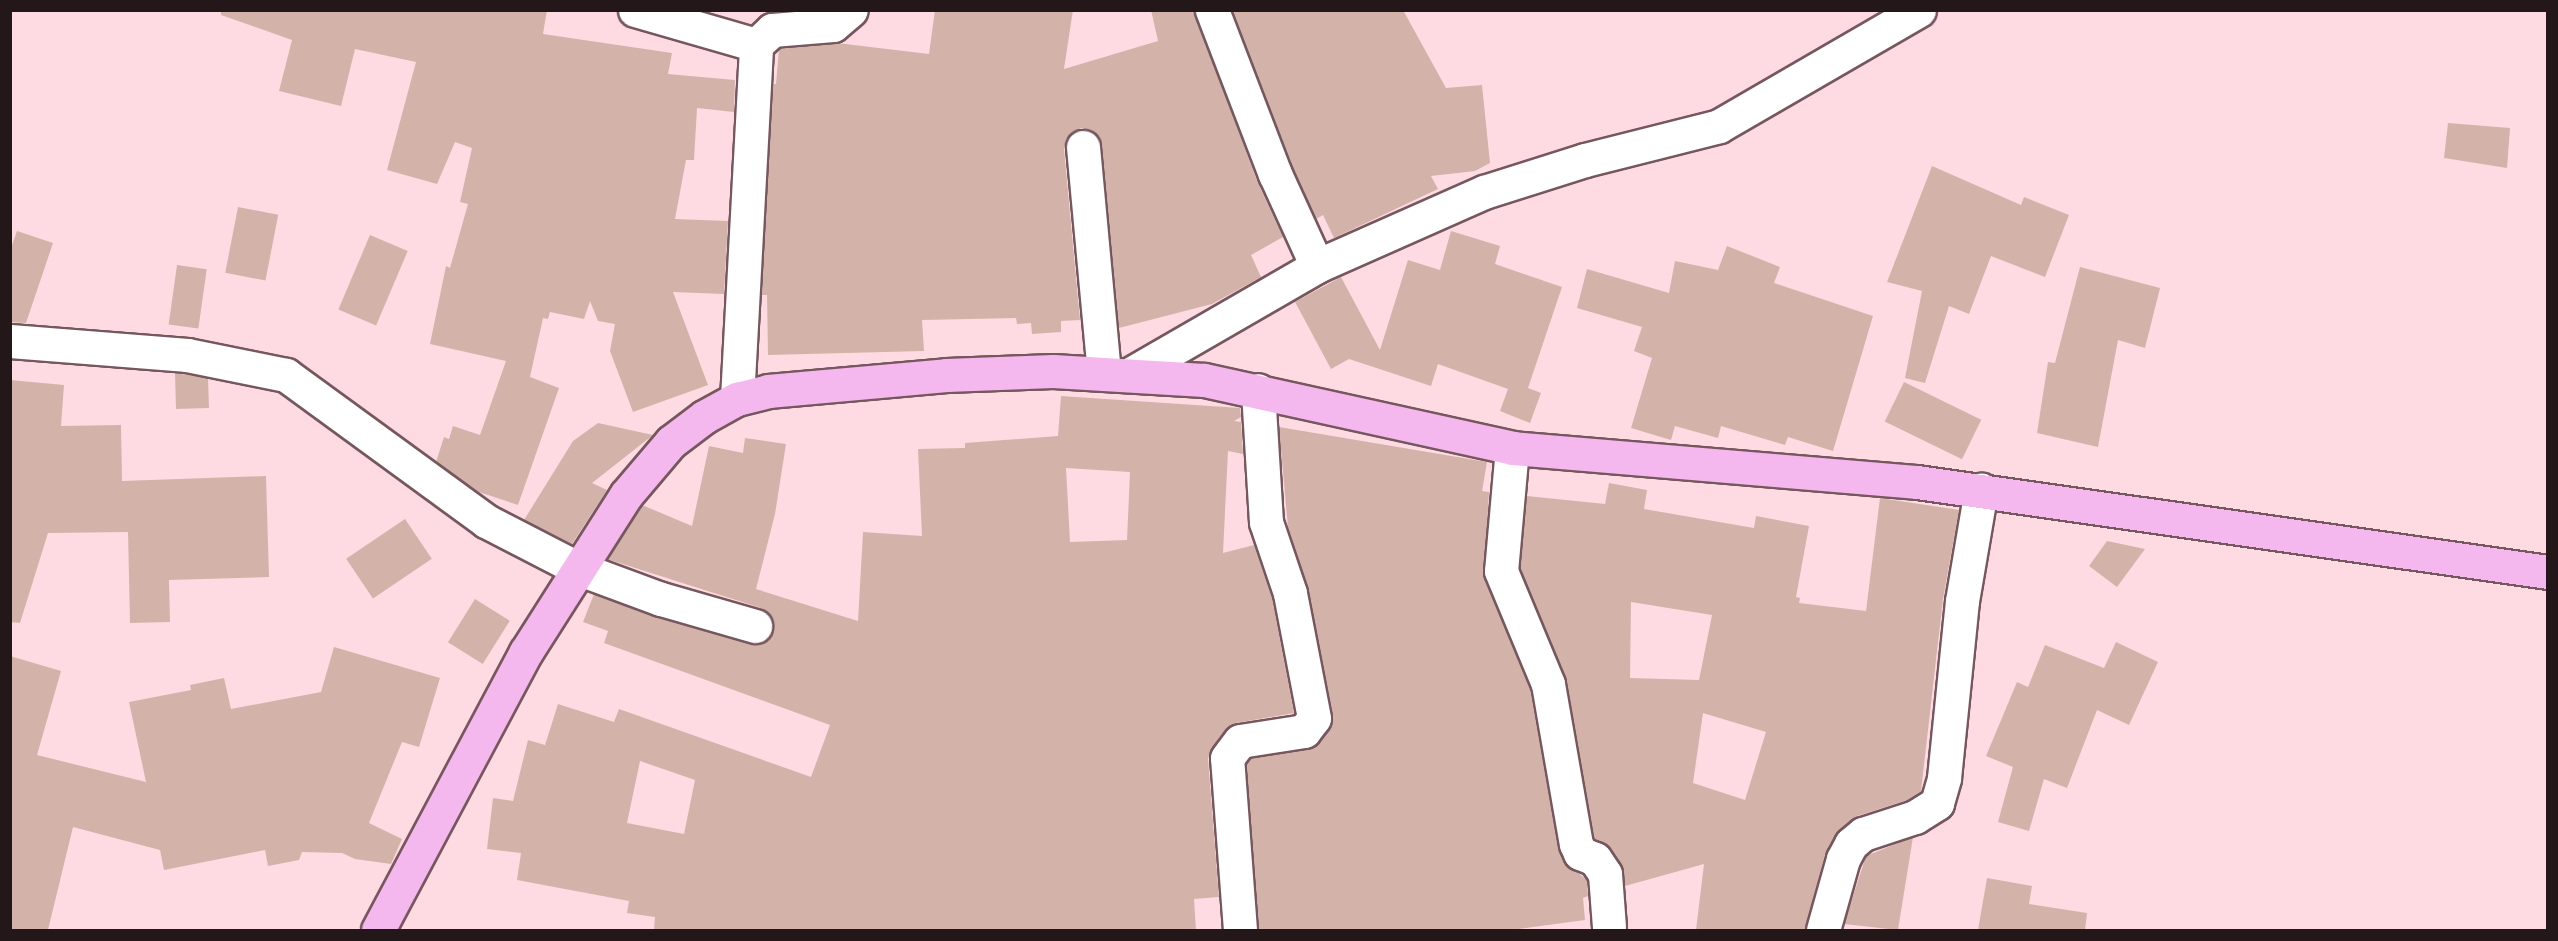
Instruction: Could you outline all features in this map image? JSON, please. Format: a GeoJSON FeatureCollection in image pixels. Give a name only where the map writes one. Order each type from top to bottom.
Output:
{"type":"FeatureCollection","features":[{"type":"Feature","properties":{"kind":"main road"},"geometry":{"type":"LineString","coordinates":[[378,930],[526,652],[577,568],[626,495],[671,442],[704,417],[737,399],[804,387],[946,375],[1118,373],[1204,380],[1258,390],[1512,448],[1917,482],[2547,572]]}},
{"type":"Feature","properties":{"kind":"street"},"geometry":{"type":"LineString","coordinates":[[737,399],[756,45],[772,30],[833,25],[851,10]]}},
{"type":"Feature","properties":{"kind":"street"},"geometry":{"type":"LineString","coordinates":[[1212,10],[1275,174],[1317,266]]}},
{"type":"Feature","properties":{"kind":"street"},"geometry":{"type":"LineString","coordinates":[[1083,147],[1118,373],[1317,266],[1484,192],[1585,160],[1719,126],[1919,10]]}},
{"type":"Feature","properties":{"kind":"street"},"geometry":{"type":"LineString","coordinates":[[647,12],[756,45]]}},
{"type":"Feature","properties":{"kind":"street"},"geometry":{"type":"LineString","coordinates":[[10,341],[188,355],[286,375],[451,499],[577,568],[661,599],[755,626]]}},
{"type":"Feature","properties":{"kind":"street"},"geometry":{"type":"LineString","coordinates":[[1240,930],[1227,758],[1240,741],[1304,731],[1314,718],[1290,593],[1266,522],[1258,390]]}},
{"type":"Feature","properties":{"kind":"street"},"geometry":{"type":"LineString","coordinates":[[1512,448],[1500,571],[1548,684],[1577,849],[1600,864],[1605,874],[1609,927]]}},
{"type":"Feature","properties":{"kind":"street"},"geometry":{"type":"LineString","coordinates":[[1823,930],[1843,859],[1851,844],[1863,834],[1915,817],[1937,803],[1944,778],[1962,601],[1981,490]]}},
{"type":"Feature","properties":{"kind":"building"},"geometry":{"type":"Polygon","coordinates":[[[221,10],[547,10],[543,34],[672,53],[668,74],[735,80],[734,112],[697,108],[694,160],[686,160],[675,219],[728,221],[724,294],[673,292],[708,385],[633,412],[610,351],[615,324],[598,321],[590,301],[584,319],[550,312],[548,319],[543,318],[530,377],[559,388],[518,505],[479,492],[436,462],[444,437],[449,439],[453,426],[480,435],[506,361],[430,344],[446,266],[450,268],[468,204],[460,202],[472,148],[455,142],[437,184],[387,170],[416,62],[355,49],[341,106],[279,91],[292,40],[221,15],[221,10]]]}},
{"type":"Feature","properties":{"kind":"building"},"geometry":{"type":"Polygon","coordinates":[[[935,10],[1073,10],[1064,69],[1158,41],[1151,10],[1194,10],[1257,181],[1283,237],[1251,255],[1261,277],[1212,304],[1119,328],[1102,145],[1091,130],[1081,128],[1066,139],[1064,149],[1080,320],[1061,321],[1061,332],[1032,334],[1031,323],[1017,324],[1016,318],[922,320],[924,351],[768,355],[767,295],[761,295],[773,84],[776,84],[779,49],[837,43],[929,54],[935,10]]]}},
{"type":"Feature","properties":{"kind":"building"},"geometry":{"type":"Polygon","coordinates":[[[1232,10],[1403,10],[1446,88],[1482,85],[1490,163],[1475,171],[1431,176],[1438,189],[1334,238],[1323,215],[1316,219],[1292,167],[1232,10]]]}},
{"type":"Feature","properties":{"kind":"building"},"geometry":{"type":"Polygon","coordinates":[[[2448,123],[2510,128],[2507,168],[2444,158],[2448,123]]]}},
{"type":"Feature","properties":{"kind":"building"},"geometry":{"type":"Polygon","coordinates":[[[1932,166],[2021,205],[2024,197],[2069,215],[2045,277],[1991,256],[1969,314],[1949,306],[1925,383],[1905,378],[1922,291],[1887,282],[1932,166]]]}},
{"type":"Feature","properties":{"kind":"building"},"geometry":{"type":"Polygon","coordinates":[[[238,207],[278,215],[265,281],[225,273],[238,207]]]}},
{"type":"Feature","properties":{"kind":"building"},"geometry":{"type":"Polygon","coordinates":[[[17,231],[53,243],[26,323],[10,322],[10,251],[17,231]]]}},
{"type":"Feature","properties":{"kind":"building"},"geometry":{"type":"Polygon","coordinates":[[[1451,231],[1500,246],[1495,264],[1562,287],[1528,388],[1541,393],[1530,423],[1500,411],[1508,389],[1438,364],[1431,386],[1349,359],[1331,369],[1295,302],[1341,277],[1380,350],[1408,260],[1440,270],[1451,231]]]}},
{"type":"Feature","properties":{"kind":"building"},"geometry":{"type":"Polygon","coordinates":[[[370,235],[408,251],[376,326],[338,310],[370,235]]]}},
{"type":"Feature","properties":{"kind":"building"},"geometry":{"type":"Polygon","coordinates":[[[1727,246],[1780,267],[1774,283],[1873,316],[1833,451],[1788,437],[1785,445],[1721,426],[1718,438],[1675,426],[1671,440],[1631,428],[1652,358],[1634,351],[1642,327],[1577,308],[1587,269],[1669,293],[1675,261],[1718,270],[1727,246]]]}},
{"type":"Feature","properties":{"kind":"building"},"geometry":{"type":"Polygon","coordinates":[[[177,265],[207,269],[198,329],[169,324],[177,265]]]}},
{"type":"Feature","properties":{"kind":"building"},"geometry":{"type":"Polygon","coordinates":[[[2080,267],[2160,288],[2145,348],[2118,340],[2098,447],[2037,433],[2048,362],[2055,363],[2080,267]]]}},
{"type":"Feature","properties":{"kind":"building"},"geometry":{"type":"Polygon","coordinates":[[[175,373],[208,378],[209,408],[176,409],[175,373]]]}},
{"type":"Feature","properties":{"kind":"building"},"geometry":{"type":"Polygon","coordinates":[[[10,380],[64,385],[61,426],[121,425],[122,481],[266,476],[269,577],[169,580],[170,622],[130,623],[128,532],[48,533],[20,623],[10,622],[10,380]]]}},
{"type":"Feature","properties":{"kind":"building"},"geometry":{"type":"Polygon","coordinates":[[[1904,382],[1981,420],[1962,459],[1885,422],[1904,382]]]}},
{"type":"Feature","properties":{"kind":"building"},"geometry":{"type":"Polygon","coordinates":[[[1061,396],[1240,408],[1241,417],[1234,421],[1241,422],[1243,454],[1228,451],[1223,553],[1254,545],[1272,598],[1294,713],[1236,723],[1225,730],[1212,747],[1208,759],[1219,897],[1194,899],[1196,930],[654,930],[655,917],[627,913],[629,901],[517,880],[521,853],[487,849],[493,798],[513,801],[528,740],[545,745],[558,704],[614,722],[619,709],[811,777],[830,725],[604,643],[608,631],[583,622],[594,594],[750,644],[768,639],[773,622],[761,608],[607,559],[642,505],[692,526],[709,446],[743,453],[745,438],[786,444],[775,514],[756,589],[858,621],[863,532],[922,536],[918,449],[965,448],[965,443],[1058,436],[1061,396]],[[1066,468],[1070,542],[1127,540],[1130,472],[1066,468]],[[640,761],[627,823],[684,834],[695,780],[640,761]]]}},
{"type":"Feature","properties":{"kind":"building"},"geometry":{"type":"Polygon","coordinates":[[[598,423],[653,435],[592,483],[607,490],[572,544],[524,520],[573,441],[598,423]]]}},
{"type":"Feature","properties":{"kind":"building"},"geometry":{"type":"Polygon","coordinates":[[[1279,427],[1487,462],[1482,491],[1489,492],[1484,578],[1530,689],[1559,851],[1563,861],[1587,880],[1588,896],[1583,898],[1585,920],[1512,930],[1258,930],[1246,764],[1250,758],[1308,749],[1319,742],[1332,722],[1308,589],[1288,528],[1279,427]]]}},
{"type":"Feature","properties":{"kind":"building"},"geometry":{"type":"Polygon","coordinates":[[[1609,483],[1647,490],[1644,509],[1754,528],[1756,516],[1809,526],[1796,597],[1800,598],[1799,603],[1866,611],[1880,498],[1959,510],[1943,599],[1921,791],[1907,800],[1857,816],[1839,830],[1825,854],[1805,930],[1696,930],[1704,864],[1625,886],[1621,864],[1610,848],[1594,838],[1566,681],[1520,568],[1527,496],[1605,504],[1609,483]],[[1631,602],[1630,678],[1699,680],[1712,615],[1631,602]],[[1703,713],[1693,783],[1745,800],[1766,732],[1703,713]]]}},
{"type":"Feature","properties":{"kind":"building"},"geometry":{"type":"Polygon","coordinates":[[[405,519],[432,559],[373,598],[346,559],[405,519]]]}},
{"type":"Feature","properties":{"kind":"building"},"geometry":{"type":"Polygon","coordinates":[[[2107,541],[2145,549],[2117,587],[2089,566],[2107,541]]]}},
{"type":"Feature","properties":{"kind":"building"},"geometry":{"type":"Polygon","coordinates":[[[475,599],[510,621],[483,664],[448,642],[475,599]]]}},
{"type":"Feature","properties":{"kind":"building"},"geometry":{"type":"Polygon","coordinates":[[[2116,642],[2158,662],[2129,725],[2097,710],[2067,788],[2044,779],[2029,831],[1998,822],[2013,767],[1986,756],[2017,682],[2028,687],[2045,645],[2104,668],[2116,642]]]}},
{"type":"Feature","properties":{"kind":"building"},"geometry":{"type":"Polygon","coordinates":[[[334,647],[440,678],[419,747],[402,742],[369,823],[402,839],[391,864],[355,859],[342,853],[302,852],[299,860],[268,866],[265,850],[164,870],[160,850],[73,827],[48,930],[10,930],[10,656],[61,671],[37,755],[146,782],[129,702],[191,690],[190,685],[224,678],[231,709],[321,692],[334,647]]]}},
{"type":"Feature","properties":{"kind":"building"},"geometry":{"type":"Polygon","coordinates":[[[1913,837],[1898,930],[1844,924],[1866,856],[1913,837]]]}},
{"type":"Feature","properties":{"kind":"building"},"geometry":{"type":"Polygon","coordinates":[[[1987,878],[2032,886],[2029,904],[2087,913],[2085,930],[1978,930],[1987,878]]]}}]}
